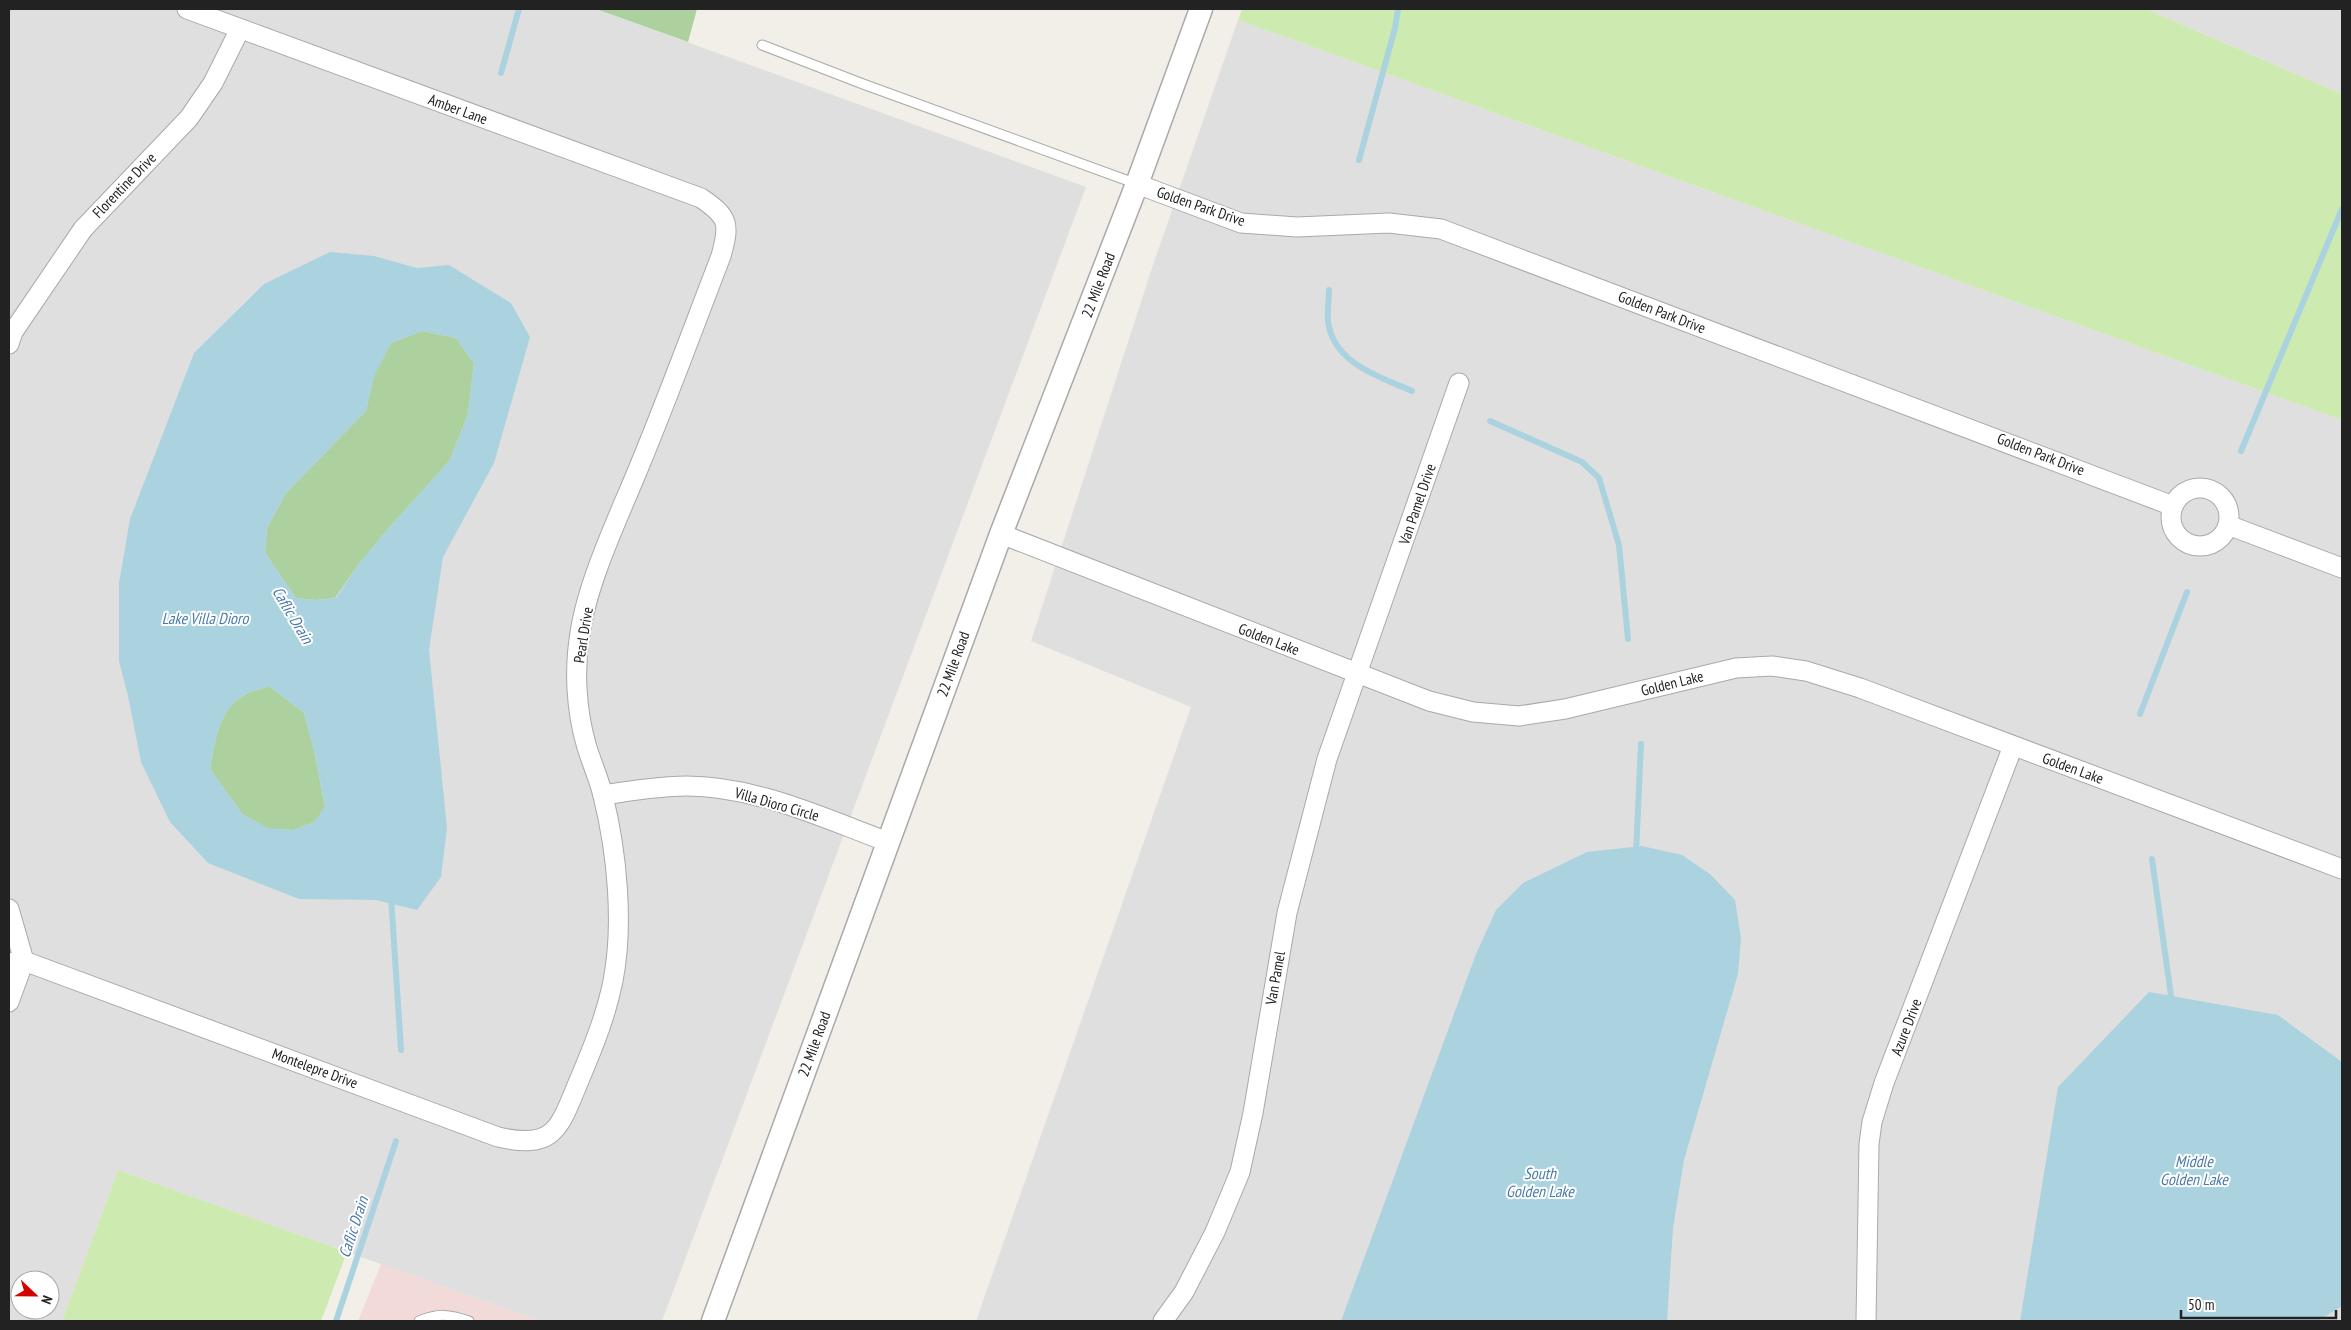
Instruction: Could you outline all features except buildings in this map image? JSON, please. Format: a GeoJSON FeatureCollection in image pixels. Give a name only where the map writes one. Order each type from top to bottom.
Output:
{"type":"FeatureCollection","features":[{"type":"Feature","properties":{"kind":"street","name":"Amber Lane"},"geometry":{"type":"LineString","coordinates":[[187,9],[701,198],[720,211],[724,217]]}},
{"type":"Feature","properties":{"kind":"street","name":"22 Mile Road"},"geometry":{"type":"LineString","coordinates":[[713,1321],[1001,534],[1137,184],[1200,9]]}},
{"type":"Feature","properties":{"kind":"street","name":"Florentine Drive"},"geometry":{"type":"LineString","coordinates":[[10,335],[83,229],[195,111],[213,83],[240,29]]}},
{"type":"Feature","properties":{"kind":"street","name":"Golden Park Drive"},"geometry":{"type":"LineString","coordinates":[[1137,184],[1241,223],[1297,227],[1389,223],[1441,229],[2173,506]]}},
{"type":"Feature","properties":{"kind":"street","name":"Pearl Drive"},"geometry":{"type":"LineString","coordinates":[[584,1068],[603,1017],[612,984],[619,929],[615,861],[603,796],[586,742],[578,705],[577,654],[580,630],[588,598],[611,536],[721,256],[725,240],[724,217]]}},
{"type":"Feature","properties":{"kind":"street","name":"Van Pamel Drive"},"geometry":{"type":"LineString","coordinates":[[1374,626],[1459,383]]}},
{"type":"Feature","properties":{"kind":"street"},"geometry":{"type":"LineString","coordinates":[[2194,487],[2214,490],[2228,509],[2228,525],[2222,536],[2212,543],[2198,546],[2180,538],[2174,531],[2170,512],[2178,497],[2194,487]]}},
{"type":"Feature","properties":{"kind":"street"},"geometry":{"type":"LineString","coordinates":[[2228,525],[2342,568]]}},
{"type":"Feature","properties":{"kind":"street","name":"Golden Lake"},"geometry":{"type":"LineString","coordinates":[[1001,534],[1429,701],[1473,712],[1519,716],[1565,709],[1736,668],[1772,666],[1806,671],[1860,688],[2342,869]]}},
{"type":"Feature","properties":{"kind":"street","name":"Van Pamel"},"geometry":{"type":"LineString","coordinates":[[1163,1321],[1184,1292],[1215,1232],[1240,1172],[1253,1113],[1266,1026],[1287,913],[1327,759],[1374,626]]}},
{"type":"Feature","properties":{"kind":"street","name":"Azure Drive"},"geometry":{"type":"LineString","coordinates":[[1866,1321],[1869,1144],[1872,1122],[1884,1083],[2013,746]]}},
{"type":"Feature","properties":{"kind":"street","name":"Villa Dioro Circle"},"geometry":{"type":"LineString","coordinates":[[603,796],[678,786],[718,788],[755,795],[793,807],[888,842]]}},
{"type":"Feature","properties":{"kind":"street"},"geometry":{"type":"LineString","coordinates":[[9,908],[16,962],[9,1002]]}},
{"type":"Feature","properties":{"kind":"street","name":"Montelepre Drive"},"geometry":{"type":"LineString","coordinates":[[16,962],[498,1137],[521,1142],[538,1140],[551,1134],[560,1123],[584,1068]]}},
{"type":"Feature","properties":{"kind":"lane"},"geometry":{"type":"LineString","coordinates":[[762,45],[1137,184]]}},
{"type":"Feature","properties":{"kind":"lane"},"geometry":{"type":"LineString","coordinates":[[419,1321],[432,1316],[451,1314],[469,1321]]}},
{"type":"Feature","properties":{"kind":"shaded area"},"geometry":{"type":"Polygon","coordinates":[[[9,9],[596,9],[1086,187],[662,1321],[540,1321],[118,1170],[62,1321],[9,1321],[9,9]]]}},
{"type":"Feature","properties":{"kind":"shaded area"},"geometry":{"type":"Polygon","coordinates":[[[2146,9],[2342,9],[2342,94],[2146,9]]]}},
{"type":"Feature","properties":{"kind":"shaded area"},"geometry":{"type":"Polygon","coordinates":[[[1238,20],[2342,420],[2342,1321],[976,1321],[1191,707],[1031,641],[1153,265],[1238,20]]]}},
{"type":"Feature","properties":{"kind":"shaded area"},"geometry":{"type":"Polygon","coordinates":[[[381,1264],[540,1321],[358,1321],[381,1264]]]}},
{"type":"Feature","properties":{"kind":"green space"},"geometry":{"type":"Polygon","coordinates":[[[596,9],[697,9],[688,42],[596,9]]]}},
{"type":"Feature","properties":{"kind":"green space"},"geometry":{"type":"Polygon","coordinates":[[[1242,9],[2146,9],[2342,94],[2342,420],[1238,20],[1242,9]]]}},
{"type":"Feature","properties":{"kind":"green space"},"geometry":{"type":"Polygon","coordinates":[[[422,331],[456,338],[474,363],[468,414],[450,460],[387,530],[358,565],[335,598],[315,600],[296,598],[265,553],[267,528],[286,493],[366,411],[374,375],[391,343],[422,331]]]}},
{"type":"Feature","properties":{"kind":"green space"},"geometry":{"type":"Polygon","coordinates":[[[269,686],[304,713],[314,750],[325,807],[315,822],[293,830],[268,829],[242,814],[210,769],[219,728],[228,710],[243,696],[269,686]]]}},
{"type":"Feature","properties":{"kind":"green space"},"geometry":{"type":"Polygon","coordinates":[[[118,1170],[347,1252],[321,1321],[62,1321],[118,1170]]]}},
{"type":"Feature","properties":{"kind":"water","name":"Lake Villa Dioro"},"geometry":{"type":"Polygon","coordinates":[[[330,252],[374,256],[417,268],[449,265],[511,303],[530,337],[494,463],[443,557],[429,650],[447,828],[441,877],[417,910],[376,900],[299,899],[208,863],[170,822],[141,762],[119,661],[119,583],[130,519],[194,353],[264,284],[330,252]],[[422,331],[391,343],[374,376],[366,411],[286,493],[267,528],[265,553],[296,598],[315,600],[336,598],[358,565],[450,460],[468,414],[474,363],[456,338],[422,331]],[[269,686],[243,696],[228,710],[219,728],[210,769],[242,814],[268,828],[293,830],[315,822],[325,806],[314,750],[304,713],[269,686]]]}},
{"type":"Feature","properties":{"kind":"water","name":"South Golden Lake"},"geometry":{"type":"Polygon","coordinates":[[[1642,846],[1682,855],[1710,874],[1735,900],[1741,938],[1738,974],[1684,1160],[1673,1228],[1667,1321],[1341,1321],[1476,954],[1496,910],[1523,883],[1587,852],[1642,846]]]}},
{"type":"Feature","properties":{"kind":"water","name":"Middle Golden Lake"},"geometry":{"type":"Polygon","coordinates":[[[2149,992],[2278,1015],[2342,1062],[2342,1306],[2318,1321],[2020,1321],[2058,1087],[2149,992]]]}},
{"type":"Feature","properties":{"kind":"waterway","name":"Caflic Drain"},"geometry":{"type":"LineString","coordinates":[[501,73],[519,9]]}},
{"type":"Feature","properties":{"kind":"waterway"},"geometry":{"type":"LineString","coordinates":[[1359,160],[1395,28],[1398,9]]}},
{"type":"Feature","properties":{"kind":"waterway"},"geometry":{"type":"LineString","coordinates":[[2241,451],[2342,209]]}},
{"type":"Feature","properties":{"kind":"waterway"},"geometry":{"type":"LineString","coordinates":[[1329,290],[1328,321],[1338,348],[1359,366],[1412,391]]}},
{"type":"Feature","properties":{"kind":"waterway"},"geometry":{"type":"LineString","coordinates":[[1490,421],[1582,462],[1599,478],[1619,545],[1628,639]]}},
{"type":"Feature","properties":{"kind":"waterway"},"geometry":{"type":"LineString","coordinates":[[2140,714],[2187,592]]}},
{"type":"Feature","properties":{"kind":"waterway"},"geometry":{"type":"LineString","coordinates":[[1636,853],[1641,744]]}},
{"type":"Feature","properties":{"kind":"waterway"},"geometry":{"type":"LineString","coordinates":[[2152,859],[2172,1003]]}},
{"type":"Feature","properties":{"kind":"waterway","name":"Caflic Drain"},"geometry":{"type":"LineString","coordinates":[[391,897],[401,1050]]}},
{"type":"Feature","properties":{"kind":"waterway","name":"Caflic Drain"},"geometry":{"type":"LineString","coordinates":[[336,1321],[396,1141]]}}]}
